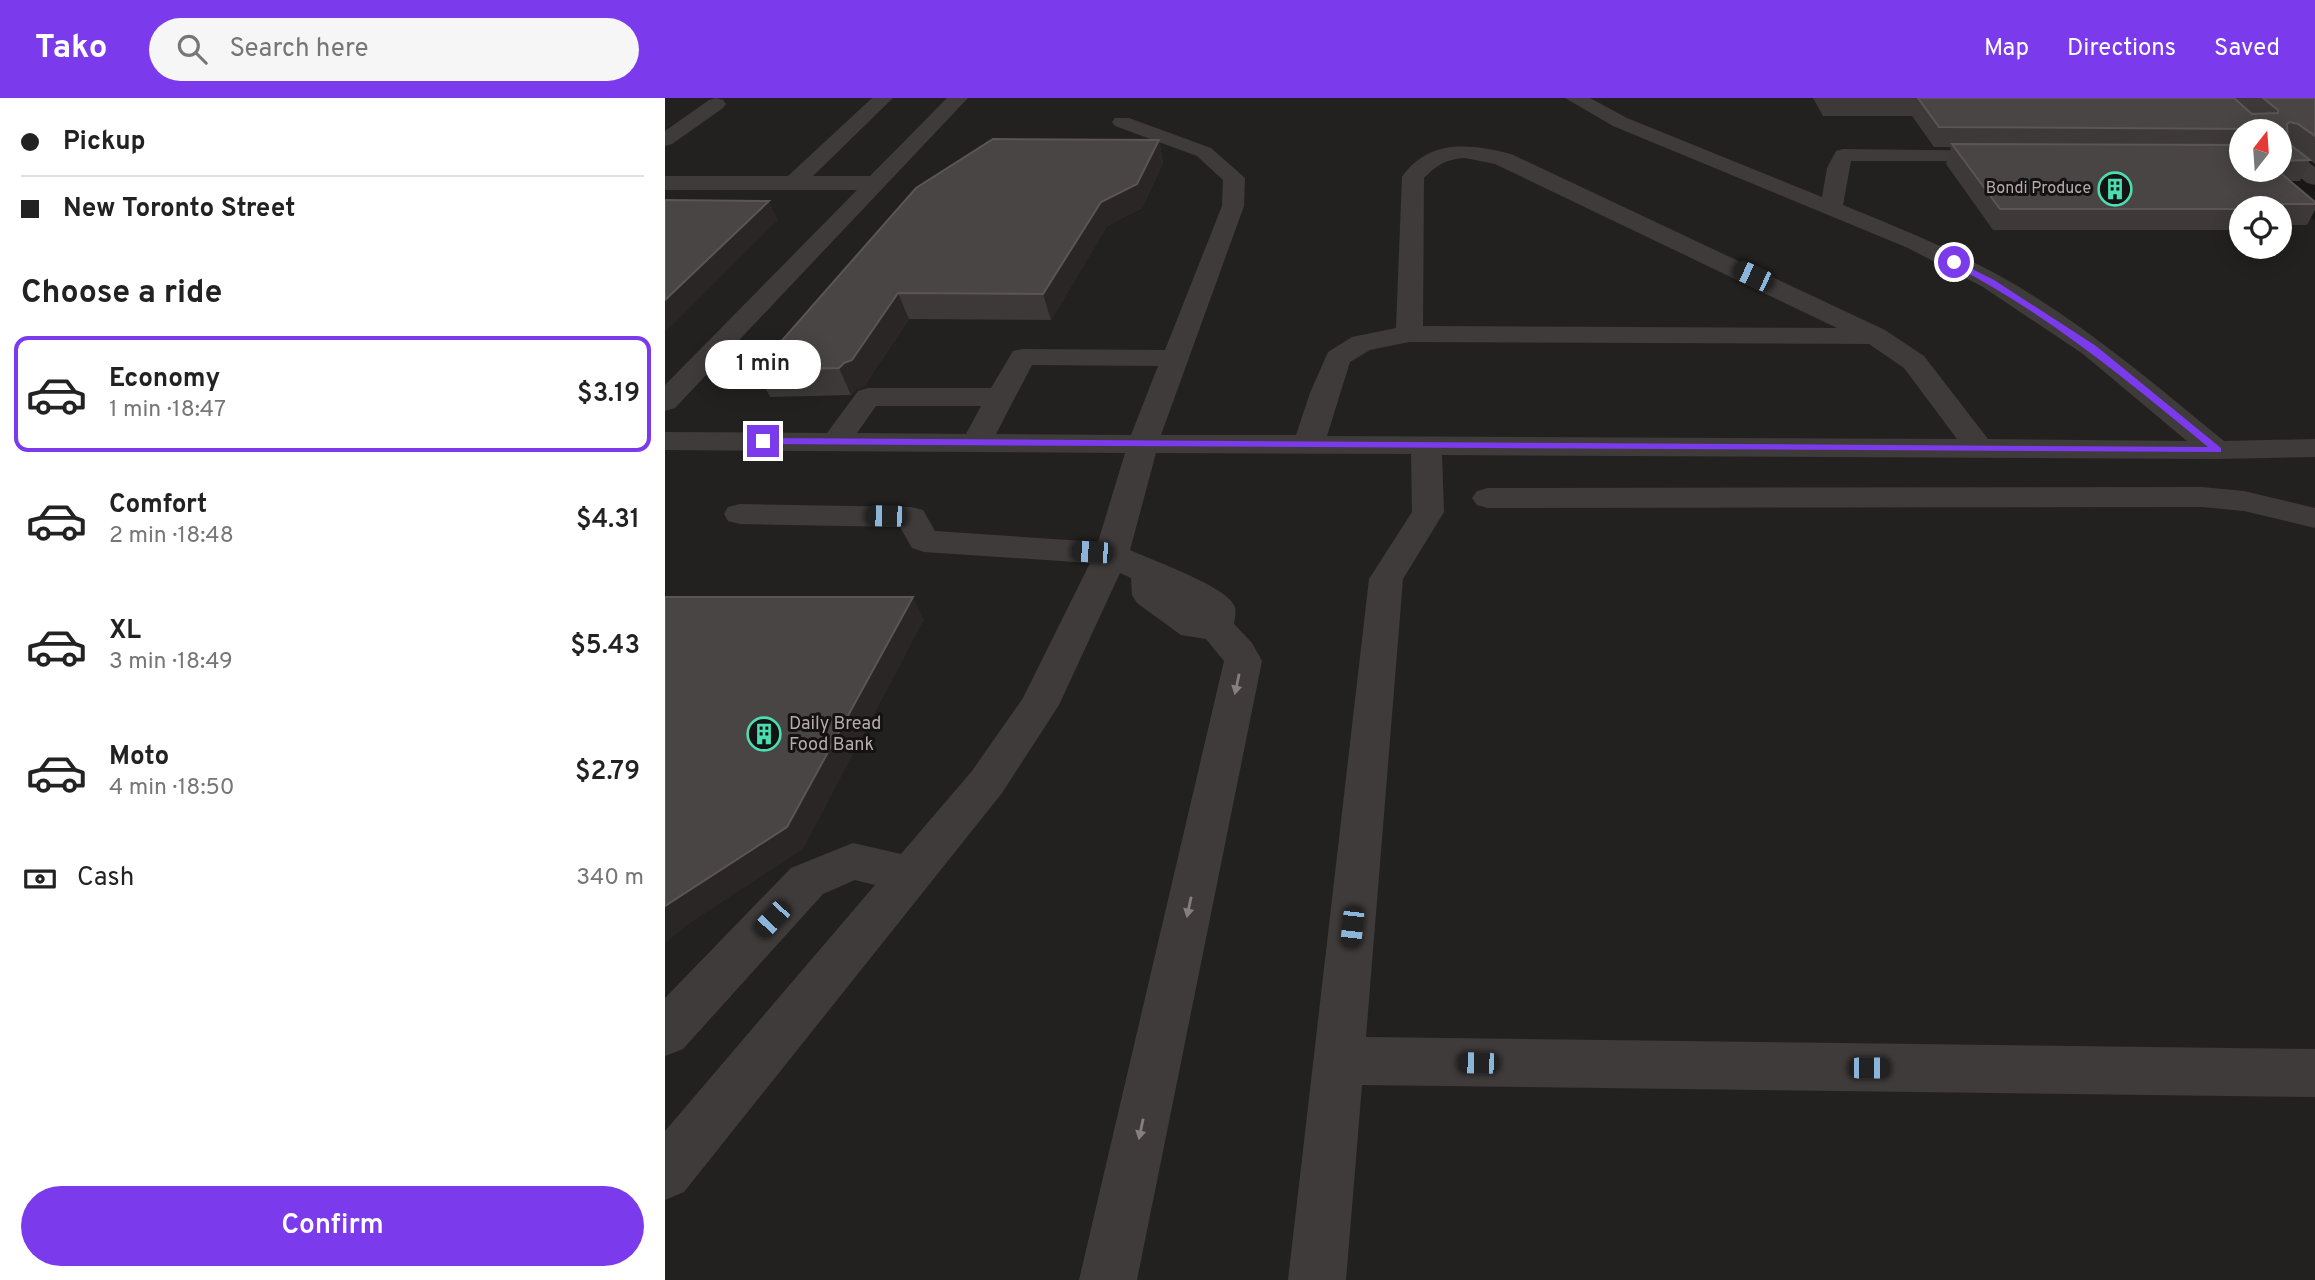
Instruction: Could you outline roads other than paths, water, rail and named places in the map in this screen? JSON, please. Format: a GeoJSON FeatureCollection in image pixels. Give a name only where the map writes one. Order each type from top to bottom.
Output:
{"type":"FeatureCollection","features":[{"type":"Feature","properties":{"kind":"street"},"geometry":{"type":"LineString","coordinates":[[794,183],[883,98]]}},
{"type":"Feature","properties":{"kind":"street"},"geometry":{"type":"LineString","coordinates":[[665,402],[958,98]]}},
{"type":"Feature","properties":{"kind":"street"},"geometry":{"type":"LineString","coordinates":[[1575,98],[1620,122],[1916,243],[1991,282],[2093,348],[2217,450]]}},
{"type":"Feature","properties":{"kind":"street"},"geometry":{"type":"LineString","coordinates":[[665,141],[716,104]]}},
{"type":"Feature","properties":{"kind":"street"},"geometry":{"type":"LineString","coordinates":[[665,1173],[987,782],[1039,705],[1112,554],[1143,443],[1233,206],[1234,178],[1204,152],[1122,122]]}},
{"type":"Feature","properties":{"kind":"street"},"geometry":{"type":"LineString","coordinates":[[1409,334],[1413,177],[1423,164],[1442,154],[1471,150],[1503,159],[1875,336],[1914,362],[1979,448]]}},
{"type":"Feature","properties":{"kind":"street"},"geometry":{"type":"LineString","coordinates":[[1831,209],[1837,188],[1837,166],[1843,155],[2026,155]]}},
{"type":"Feature","properties":{"kind":"street"},"geometry":{"type":"LineString","coordinates":[[2293,162],[2315,178]]}},
{"type":"Feature","properties":{"kind":"street"},"geometry":{"type":"LineString","coordinates":[[665,183],[874,183]]}},
{"type":"Feature","properties":{"kind":"street"},"geometry":{"type":"LineString","coordinates":[[1309,444],[1338,358],[1362,343],[1409,334],[1875,336]]}},
{"type":"Feature","properties":{"kind":"street"},"geometry":{"type":"LineString","coordinates":[[977,442],[1023,357],[1175,358]]}},
{"type":"Feature","properties":{"kind":"street"},"geometry":{"type":"LineString","coordinates":[[837,441],[868,397],[1000,397]]}},
{"type":"Feature","properties":{"kind":"street"},"geometry":{"type":"LineString","coordinates":[[665,440],[2217,450],[2315,448]]}},
{"type":"Feature","properties":{"kind":"street"},"geometry":{"type":"LineString","coordinates":[[1317,1280],[1386,579],[1428,512],[1426,444]]}},
{"type":"Feature","properties":{"kind":"street"},"geometry":{"type":"LineString","coordinates":[[1488,498],[2202,497],[2244,501],[2315,518]]}},
{"type":"Feature","properties":{"kind":"street"},"geometry":{"type":"LineString","coordinates":[[740,514],[911,517],[924,541],[1112,554],[1148,573],[1150,595],[1193,626],[1216,627],[1239,652],[1243,661],[1108,1280]]}},
{"type":"Feature","properties":{"kind":"street"},"geometry":{"type":"LineString","coordinates":[[665,1033],[807,881],[853,862],[911,875]]}},
{"type":"Feature","properties":{"kind":"street"},"geometry":{"type":"LineString","coordinates":[[1339,1061],[2315,1073]]}},
{"type":"Feature","properties":{"kind":"place","name":"Bondi Produce"},"geometry":{"type":"Point","coordinates":[2115,189]}},
{"type":"Feature","properties":{"kind":"place","name":"Daily Bread Food Bank"},"geometry":{"type":"Point","coordinates":[764,734]}}]}
